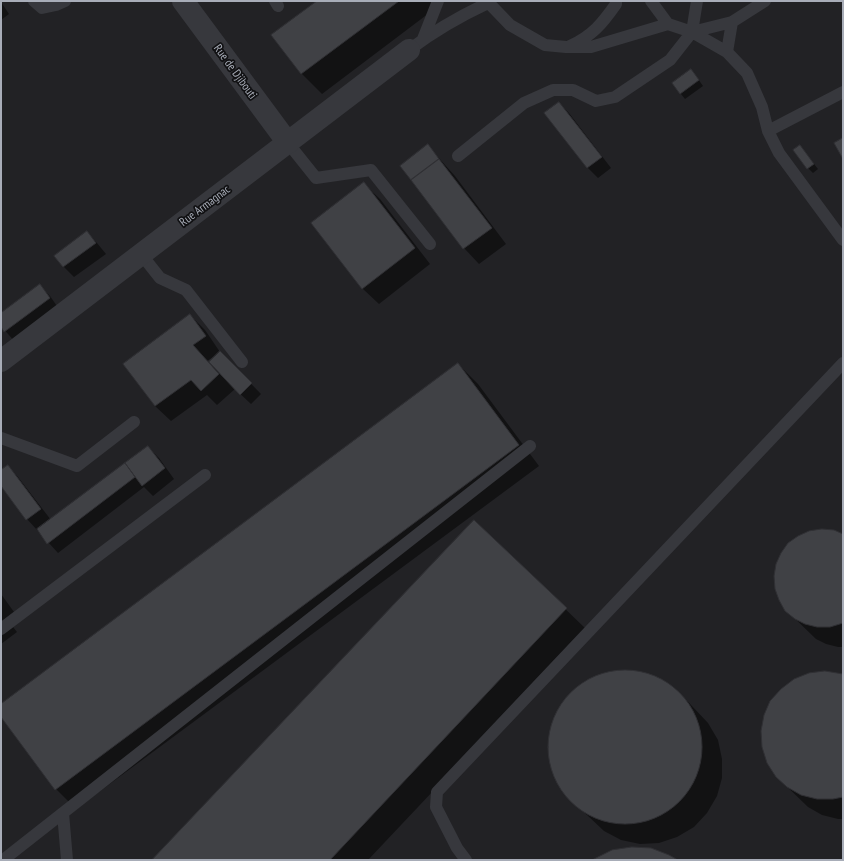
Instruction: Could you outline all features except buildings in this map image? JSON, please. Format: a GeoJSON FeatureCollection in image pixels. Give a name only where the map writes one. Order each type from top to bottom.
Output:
{"type":"FeatureCollection","features":[{"type":"Feature","properties":{"kind":"street","name":"Rue de Djibouti"},"geometry":{"type":"LineString","coordinates":[[183,1],[288,143]]}},
{"type":"Feature","properties":{"kind":"street","name":"Rue Armagnac"},"geometry":{"type":"LineString","coordinates":[[1,361],[416,44]]}},
{"type":"Feature","properties":{"kind":"lane"},"geometry":{"type":"LineString","coordinates":[[34,1],[42,8],[56,5],[65,1]]}},
{"type":"Feature","properties":{"kind":"lane"},"geometry":{"type":"LineString","coordinates":[[416,44],[438,1]]}},
{"type":"Feature","properties":{"kind":"lane"},"geometry":{"type":"LineString","coordinates":[[566,47],[582,40],[602,23],[616,4],[616,1]]}},
{"type":"Feature","properties":{"kind":"lane"},"geometry":{"type":"LineString","coordinates":[[651,1],[668,24],[692,32],[726,52],[747,73],[762,107],[768,131],[779,153],[843,240]]}},
{"type":"Feature","properties":{"kind":"lane"},"geometry":{"type":"LineString","coordinates":[[458,156],[524,103],[553,90],[573,90],[596,101],[615,97],[670,60],[692,32],[697,1]]}},
{"type":"Feature","properties":{"kind":"lane"},"geometry":{"type":"LineString","coordinates":[[692,32],[732,22],[765,1]]}},
{"type":"Feature","properties":{"kind":"lane"},"geometry":{"type":"LineString","coordinates":[[416,44],[487,2],[510,25],[545,45],[592,47],[668,24]]}},
{"type":"Feature","properties":{"kind":"lane"},"geometry":{"type":"LineString","coordinates":[[726,52],[732,22]]}},
{"type":"Feature","properties":{"kind":"lane"},"geometry":{"type":"LineString","coordinates":[[768,131],[843,92]]}},
{"type":"Feature","properties":{"kind":"lane"},"geometry":{"type":"LineString","coordinates":[[288,143],[316,178],[371,170],[430,244]]}},
{"type":"Feature","properties":{"kind":"lane"},"geometry":{"type":"LineString","coordinates":[[142,254],[160,278],[186,290],[242,362]]}},
{"type":"Feature","properties":{"kind":"lane"},"geometry":{"type":"LineString","coordinates":[[466,860],[457,848],[436,807],[437,792],[843,363]]}},
{"type":"Feature","properties":{"kind":"lane"},"geometry":{"type":"LineString","coordinates":[[1,438],[77,466],[134,422]]}},
{"type":"Feature","properties":{"kind":"lane"},"geometry":{"type":"LineString","coordinates":[[4,860],[530,446]]}},
{"type":"Feature","properties":{"kind":"lane"},"geometry":{"type":"LineString","coordinates":[[1,629],[205,475]]}},
{"type":"Feature","properties":{"kind":"lane"},"geometry":{"type":"LineString","coordinates":[[63,813],[67,860]]}},
{"type":"Feature","properties":{"kind":"shaded area"},"geometry":{"type":"Polygon","coordinates":[[[1,1],[843,1],[843,860],[1,860],[1,1]]]}}]}
